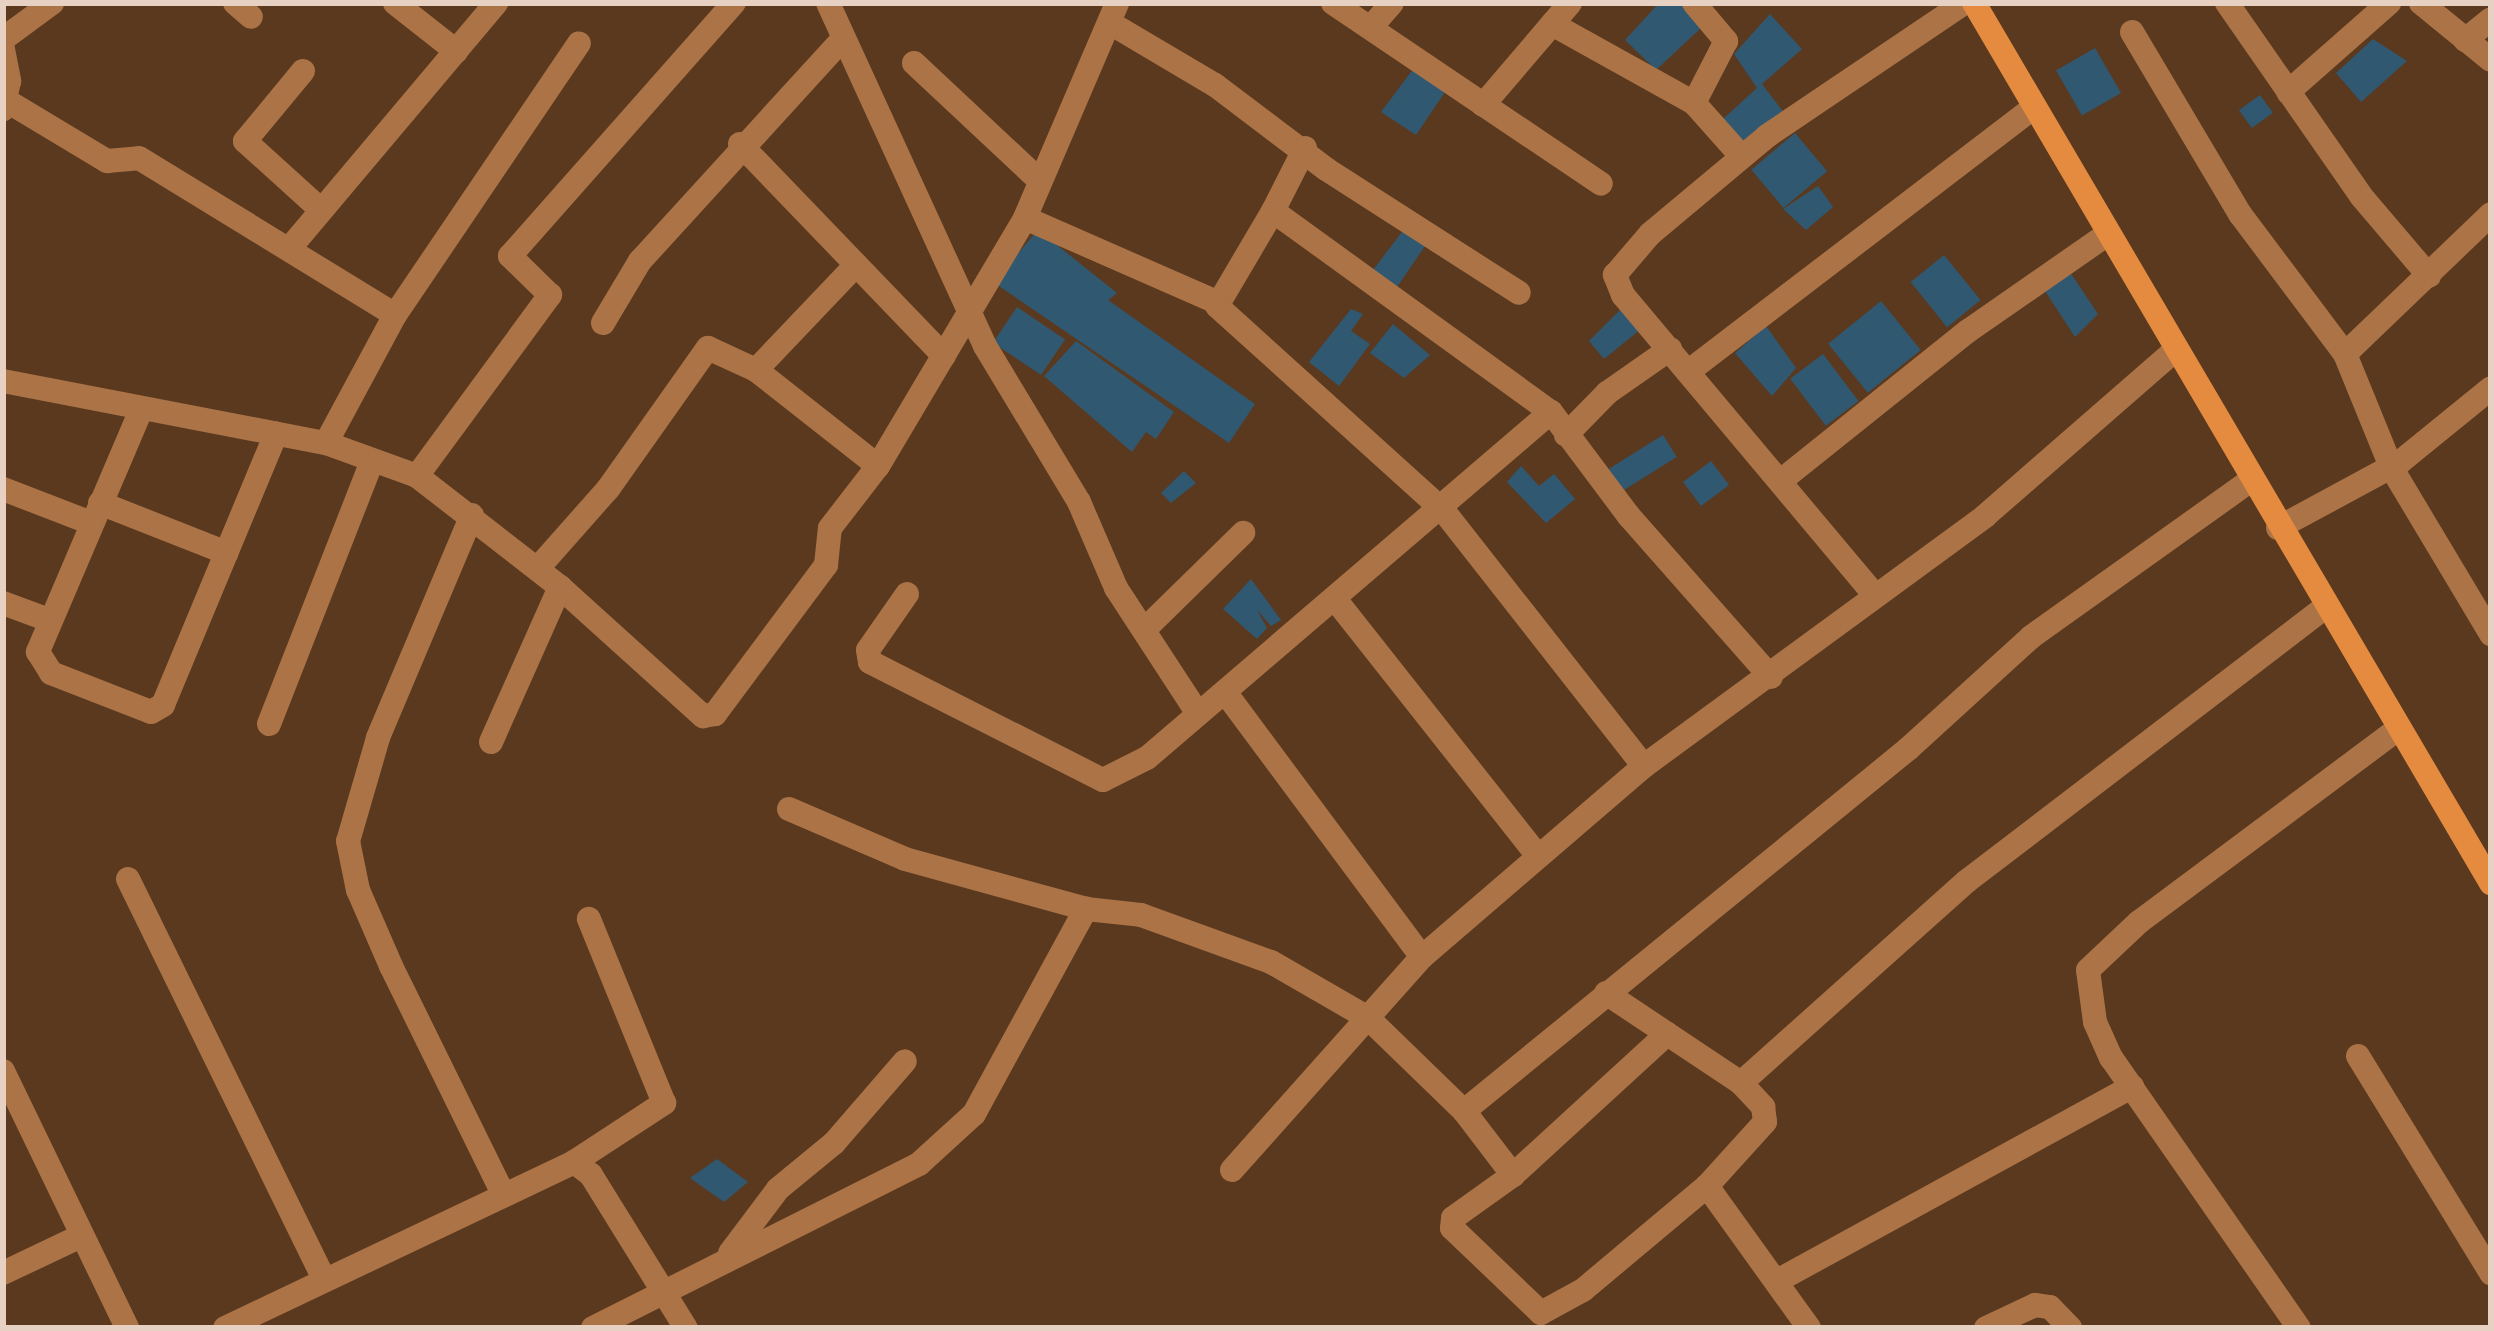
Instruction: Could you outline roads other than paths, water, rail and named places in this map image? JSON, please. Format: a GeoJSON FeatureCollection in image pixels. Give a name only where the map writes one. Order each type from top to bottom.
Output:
{"type":"FeatureCollection","features":[{"type":"Feature","properties":{"kind":"street"},"geometry":{"type":"LineString","coordinates":[[3,39],[52,3]]}},
{"type":"Feature","properties":{"kind":"street"},"geometry":{"type":"LineString","coordinates":[[395,3],[456,51]]}},
{"type":"Feature","properties":{"kind":"street"},"geometry":{"type":"LineString","coordinates":[[289,249],[496,3]]}},
{"type":"Feature","properties":{"kind":"street"},"geometry":{"type":"LineString","coordinates":[[417,476],[550,295],[509,256],[734,3]]}},
{"type":"Feature","properties":{"kind":"street"},"geometry":{"type":"LineString","coordinates":[[828,3],[971,313],[1144,630],[1198,714]]}},
{"type":"Feature","properties":{"kind":"street"},"geometry":{"type":"LineString","coordinates":[[1333,3],[1600,184]]}},
{"type":"Feature","properties":{"kind":"street"},"geometry":{"type":"LineString","coordinates":[[1372,26],[1392,3]]}},
{"type":"Feature","properties":{"kind":"street"},"geometry":{"type":"LineString","coordinates":[[1484,105],[1570,3]]}},
{"type":"Feature","properties":{"kind":"street"},"geometry":{"type":"LineString","coordinates":[[1694,3],[1726,41],[1694,104]]}},
{"type":"Feature","properties":{"kind":"street"},"geometry":{"type":"LineString","coordinates":[[1873,593],[1784,479],[1670,349],[1616,274],[1636,247],[1742,157],[1964,3]]}},
{"type":"Feature","properties":{"kind":"street"},"geometry":{"type":"LineString","coordinates":[[1974,3],[2106,236],[2491,883]]}},
{"type":"Feature","properties":{"kind":"street"},"geometry":{"type":"LineString","coordinates":[[2228,3],[2288,92],[2429,276]]}},
{"type":"Feature","properties":{"kind":"street"},"geometry":{"type":"LineString","coordinates":[[2288,92],[2389,3]]}},
{"type":"Feature","properties":{"kind":"street"},"geometry":{"type":"LineString","coordinates":[[2421,3],[2491,59]]}},
{"type":"Feature","properties":{"kind":"street"},"geometry":{"type":"LineString","coordinates":[[3,381],[326,443],[417,476],[538,568],[703,716],[715,714],[826,565],[830,528],[878,466],[1024,218],[1113,13],[1519,293]]}},
{"type":"Feature","properties":{"kind":"street"},"geometry":{"type":"LineString","coordinates":[[2465,40],[2491,19]]}},
{"type":"Feature","properties":{"kind":"street"},"geometry":{"type":"LineString","coordinates":[[1552,24],[1694,104],[1742,157]]}},
{"type":"Feature","properties":{"kind":"street"},"geometry":{"type":"LineString","coordinates":[[2132,32],[2250,230],[2345,355],[2390,467],[2483,599],[2491,634]]}},
{"type":"Feature","properties":{"kind":"street"},"geometry":{"type":"LineString","coordinates":[[603,323],[640,261],[740,144],[843,38]]}},
{"type":"Feature","properties":{"kind":"street"},"geometry":{"type":"LineString","coordinates":[[326,443],[395,315],[579,43]]}},
{"type":"Feature","properties":{"kind":"street"},"geometry":{"type":"LineString","coordinates":[[3,49],[5,105],[107,160],[139,158],[395,315]]}},
{"type":"Feature","properties":{"kind":"street"},"geometry":{"type":"LineString","coordinates":[[914,62],[1040,181]]}},
{"type":"Feature","properties":{"kind":"street"},"geometry":{"type":"LineString","coordinates":[[303,71],[245,141],[319,208]]}},
{"type":"Feature","properties":{"kind":"street"},"geometry":{"type":"LineString","coordinates":[[1689,371],[2033,108]]}},
{"type":"Feature","properties":{"kind":"street"},"geometry":{"type":"LineString","coordinates":[[740,144],[944,356]]}},
{"type":"Feature","properties":{"kind":"street"},"geometry":{"type":"LineString","coordinates":[[1214,301],[1273,211],[1305,148]]}},
{"type":"Feature","properties":{"kind":"street"},"geometry":{"type":"LineString","coordinates":[[1273,211],[1551,412],[1771,676]]}},
{"type":"Feature","properties":{"kind":"street"},"geometry":{"type":"LineString","coordinates":[[2345,355],[2491,214]]}},
{"type":"Feature","properties":{"kind":"street"},"geometry":{"type":"LineString","coordinates":[[1024,218],[1214,301],[1443,510],[1644,766]]}},
{"type":"Feature","properties":{"kind":"street"},"geometry":{"type":"LineString","coordinates":[[1784,479],[1968,331],[2106,236]]}},
{"type":"Feature","properties":{"kind":"street"},"geometry":{"type":"LineString","coordinates":[[756,370],[856,265]]}},
{"type":"Feature","properties":{"kind":"street"},"geometry":{"type":"LineString","coordinates":[[538,568],[608,489],[709,348],[756,370],[878,466]]}},
{"type":"Feature","properties":{"kind":"street"},"geometry":{"type":"LineString","coordinates":[[1566,435],[1606,393],[1670,349]]}},
{"type":"Feature","properties":{"kind":"street"},"geometry":{"type":"LineString","coordinates":[[1232,1170],[1422,957],[1538,856],[1644,766],[1771,676],[1873,593],[1985,517],[2174,351]]}},
{"type":"Feature","properties":{"kind":"street"},"geometry":{"type":"LineString","coordinates":[[2278,528],[2390,467],[2491,388]]}},
{"type":"Feature","properties":{"kind":"street"},"geometry":{"type":"LineString","coordinates":[[141,410],[49,620],[40,664],[151,712],[163,705],[276,434]]}},
{"type":"Feature","properties":{"kind":"street"},"geometry":{"type":"LineString","coordinates":[[908,594],[868,650],[870,662],[1070,768],[1102,780],[1122,774],[1225,692],[1443,510],[1551,412]]}},
{"type":"Feature","properties":{"kind":"street"},"geometry":{"type":"LineString","coordinates":[[269,724],[372,461]]}},
{"type":"Feature","properties":{"kind":"street"},"geometry":{"type":"LineString","coordinates":[[1464,1111],[1908,749],[2031,637],[2251,482]]}},
{"type":"Feature","properties":{"kind":"street"},"geometry":{"type":"LineString","coordinates":[[3,489],[226,553]]}},
{"type":"Feature","properties":{"kind":"street"},"geometry":{"type":"LineString","coordinates":[[472,515],[378,738],[348,842],[358,890],[391,966],[503,1194]]}},
{"type":"Feature","properties":{"kind":"street"},"geometry":{"type":"LineString","coordinates":[[1144,630],[1243,533]]}},
{"type":"Feature","properties":{"kind":"street"},"geometry":{"type":"LineString","coordinates":[[491,742],[560,587]]}},
{"type":"Feature","properties":{"kind":"street"},"geometry":{"type":"LineString","coordinates":[[1334,599],[1538,856]]}},
{"type":"Feature","properties":{"kind":"street"},"geometry":{"type":"LineString","coordinates":[[3,603],[49,620]]}},
{"type":"Feature","properties":{"kind":"street"},"geometry":{"type":"LineString","coordinates":[[1741,1083],[1967,881],[2325,607]]}},
{"type":"Feature","properties":{"kind":"street"},"geometry":{"type":"LineString","coordinates":[[1225,692],[1337,833],[1422,957]]}},
{"type":"Feature","properties":{"kind":"street"},"geometry":{"type":"LineString","coordinates":[[2300,1328],[2132,1088],[2095,1022],[2088,970],[2097,956],[2398,729]]}},
{"type":"Feature","properties":{"kind":"street"},"geometry":{"type":"LineString","coordinates":[[789,808],[904,859],[1086,909],[1141,915],[1271,962],[1368,1018],[1464,1111],[1513,1175]]}},
{"type":"Feature","properties":{"kind":"street"},"geometry":{"type":"LineString","coordinates":[[128,879],[324,1280]]}},
{"type":"Feature","properties":{"kind":"street"},"geometry":{"type":"LineString","coordinates":[[593,1328],[919,1164],[974,1114],[1086,909]]}},
{"type":"Feature","properties":{"kind":"street"},"geometry":{"type":"LineString","coordinates":[[225,1328],[574,1162],[664,1103],[589,919]]}},
{"type":"Feature","properties":{"kind":"street"},"geometry":{"type":"LineString","coordinates":[[1606,993],[1741,1083],[1763,1107],[1765,1122],[1707,1186],[1583,1290],[1541,1313],[1451,1225],[1513,1175],[1667,1034]]}},
{"type":"Feature","properties":{"kind":"street"},"geometry":{"type":"LineString","coordinates":[[2358,1056],[2491,1274]]}},
{"type":"Feature","properties":{"kind":"street"},"geometry":{"type":"LineString","coordinates":[[725,1260],[778,1189],[834,1143],[905,1060]]}},
{"type":"Feature","properties":{"kind":"street"},"geometry":{"type":"LineString","coordinates":[[3,1071],[127,1328]]}},
{"type":"Feature","properties":{"kind":"street"},"geometry":{"type":"LineString","coordinates":[[1777,1281],[2132,1088]]}},
{"type":"Feature","properties":{"kind":"street"},"geometry":{"type":"LineString","coordinates":[[574,1162],[591,1174],[667,1290],[686,1328]]}},
{"type":"Feature","properties":{"kind":"street"},"geometry":{"type":"LineString","coordinates":[[1707,1186],[1809,1328]]}},
{"type":"Feature","properties":{"kind":"street"},"geometry":{"type":"LineString","coordinates":[[3,1273],[81,1236]]}},
{"type":"Feature","properties":{"kind":"street"},"geometry":{"type":"LineString","coordinates":[[1987,1328],[2035,1305],[2050,1307],[2070,1328]]}}]}
